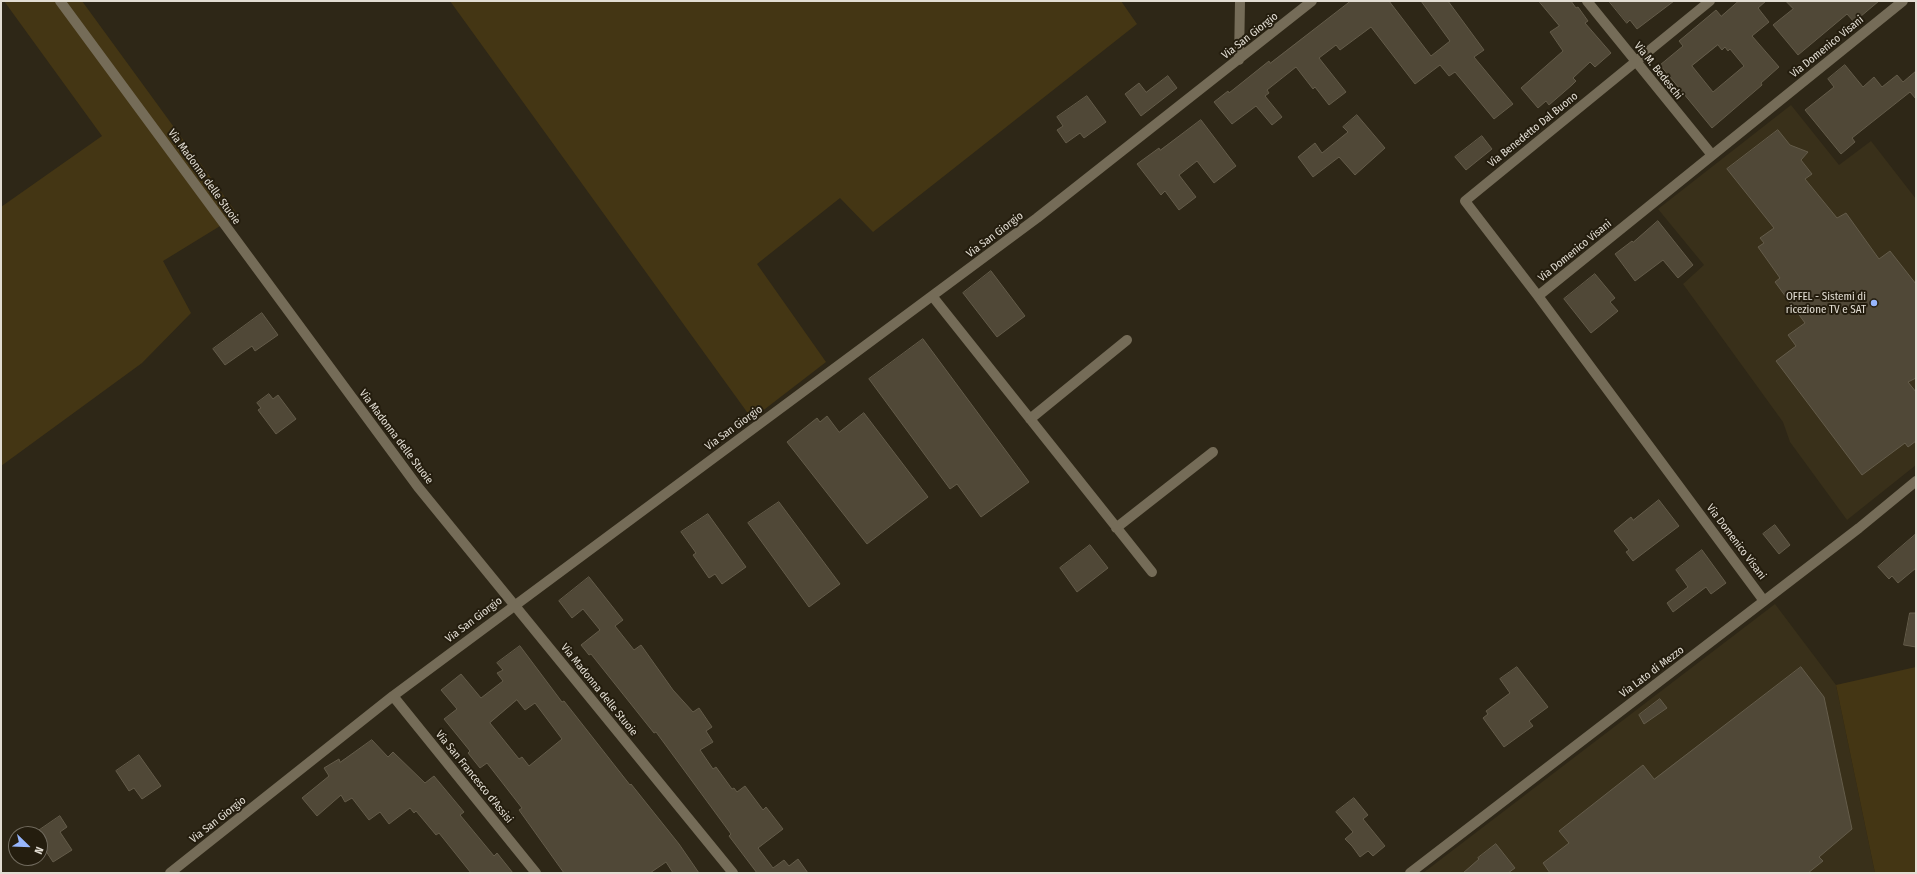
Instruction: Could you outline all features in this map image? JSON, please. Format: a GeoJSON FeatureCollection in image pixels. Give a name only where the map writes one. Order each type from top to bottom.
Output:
{"type":"FeatureCollection","features":[{"type":"Feature","properties":{"kind":"street","name":"Via Madonna delle Stuoie"},"geometry":{"type":"LineString","coordinates":[[60,1],[418,487],[734,873]]}},
{"type":"Feature","properties":{"kind":"street"},"geometry":{"type":"LineString","coordinates":[[1238,60],[1240,1]]}},
{"type":"Feature","properties":{"kind":"street","name":"Via San Giorgio"},"geometry":{"type":"LineString","coordinates":[[170,873],[392,696],[1038,218],[1312,1]]}},
{"type":"Feature","properties":{"kind":"street","name":"Via M. Bedeschi"},"geometry":{"type":"LineString","coordinates":[[1587,1],[1712,155]]}},
{"type":"Feature","properties":{"kind":"street","name":"Via Benedetto Dal Buono"},"geometry":{"type":"LineString","coordinates":[[1538,296],[1465,201],[1710,1]]}},
{"type":"Feature","properties":{"kind":"street","name":"Via Domenico Visani"},"geometry":{"type":"LineString","coordinates":[[1764,601],[1538,296],[1903,1]]}},
{"type":"Feature","properties":{"kind":"street"},"geometry":{"type":"LineString","coordinates":[[933,297],[1152,572]]}},
{"type":"Feature","properties":{"kind":"street"},"geometry":{"type":"LineString","coordinates":[[1030,419],[1127,340]]}},
{"type":"Feature","properties":{"kind":"street"},"geometry":{"type":"LineString","coordinates":[[1116,528],[1213,452]]}},
{"type":"Feature","properties":{"kind":"street","name":"Via Lato di Mezzo"},"geometry":{"type":"LineString","coordinates":[[1410,873],[1914,486]]}},
{"type":"Feature","properties":{"kind":"street","name":"Via San Francesco d'Assisi"},"geometry":{"type":"LineString","coordinates":[[392,696],[536,873]]}},
{"type":"Feature","properties":{"kind":"shaded area"},"geometry":{"type":"Polygon","coordinates":[[[4,1],[82,1],[238,215],[163,261],[191,313],[142,363],[1,466],[1,207],[102,136],[4,1]]]}},
{"type":"Feature","properties":{"kind":"shaded area"},"geometry":{"type":"Polygon","coordinates":[[[450,1],[1121,1],[1137,24],[873,232],[840,198],[757,264],[826,362],[752,419],[450,1]]]}},
{"type":"Feature","properties":{"kind":"shaded area"},"geometry":{"type":"Polygon","coordinates":[[[1791,105],[1839,165],[1871,141],[1916,199],[1916,465],[1847,520],[1790,442],[1783,422],[1683,284],[1704,265],[1658,209],[1791,105]]]}},
{"type":"Feature","properties":{"kind":"shaded area"},"geometry":{"type":"Polygon","coordinates":[[[1775,604],[1836,685],[1875,873],[1423,873],[1775,604]]]}},
{"type":"Feature","properties":{"kind":"shaded area"},"geometry":{"type":"Polygon","coordinates":[[[1916,667],[1916,873],[1875,873],[1836,685],[1916,667]]]}},
{"type":"Feature","properties":{"kind":"building"},"geometry":{"type":"Polygon","coordinates":[[[1351,1],[1389,1],[1431,56],[1450,41],[1421,1],[1448,1],[1484,50],[1474,57],[1513,104],[1494,119],[1455,72],[1449,76],[1440,65],[1415,84],[1371,27],[1340,50],[1336,45],[1319,58],[1346,92],[1329,105],[1315,87],[1313,89],[1296,67],[1267,90],[1269,93],[1265,96],[1282,117],[1272,125],[1256,106],[1232,124],[1214,102],[1228,91],[1229,93],[1269,61],[1270,63],[1351,1]]]}},
{"type":"Feature","properties":{"kind":"building"},"geometry":{"type":"Polygon","coordinates":[[[1539,1],[1571,1],[1576,8],[1578,7],[1588,21],[1585,23],[1611,53],[1595,67],[1590,62],[1573,78],[1576,81],[1572,85],[1549,105],[1546,101],[1538,108],[1521,88],[1563,51],[1550,32],[1559,26],[1539,1]]]}},
{"type":"Feature","properties":{"kind":"building"},"geometry":{"type":"Polygon","coordinates":[[[1609,1],[1674,1],[1637,29],[1630,20],[1627,23],[1609,1]]]}},
{"type":"Feature","properties":{"kind":"building"},"geometry":{"type":"Polygon","coordinates":[[[1739,1],[1766,1],[1758,8],[1769,22],[1752,36],[1779,67],[1761,83],[1762,85],[1712,128],[1660,65],[1683,46],[1679,41],[1716,10],[1721,16],[1739,1]],[[1718,45],[1692,66],[1713,92],[1744,66],[1730,49],[1728,51],[1725,47],[1722,50],[1718,45]]]}},
{"type":"Feature","properties":{"kind":"building"},"geometry":{"type":"Polygon","coordinates":[[[1786,1],[1879,1],[1854,22],[1847,14],[1798,55],[1773,25],[1793,9],[1786,1]]]}},
{"type":"Feature","properties":{"kind":"building"},"geometry":{"type":"Polygon","coordinates":[[[1845,65],[1863,87],[1874,77],[1882,87],[1897,75],[1903,82],[1916,71],[1916,99],[1910,92],[1852,138],[1855,142],[1841,154],[1805,110],[1834,87],[1828,79],[1845,65]]]}},
{"type":"Feature","properties":{"kind":"building"},"geometry":{"type":"Polygon","coordinates":[[[1168,76],[1177,88],[1141,116],[1125,94],[1139,83],[1146,92],[1168,76]]]}},
{"type":"Feature","properties":{"kind":"building"},"geometry":{"type":"Polygon","coordinates":[[[1087,96],[1106,122],[1084,138],[1080,133],[1066,143],[1057,130],[1063,126],[1057,117],[1087,96]]]}},
{"type":"Feature","properties":{"kind":"building"},"geometry":{"type":"Polygon","coordinates":[[[1357,115],[1385,148],[1355,175],[1339,157],[1313,177],[1298,157],[1315,143],[1322,153],[1348,132],[1343,127],[1357,115]]]}},
{"type":"Feature","properties":{"kind":"building"},"geometry":{"type":"Polygon","coordinates":[[[1201,120],[1236,166],[1214,183],[1197,161],[1179,175],[1196,197],[1179,210],[1165,191],[1161,195],[1137,164],[1159,148],[1160,150],[1201,120]]]}},
{"type":"Feature","properties":{"kind":"building"},"geometry":{"type":"Polygon","coordinates":[[[1778,130],[1790,145],[1808,152],[1801,160],[1812,174],[1805,179],[1837,218],[1846,213],[1879,259],[1890,251],[1916,284],[1916,378],[1908,382],[1916,392],[1916,441],[1908,447],[1905,443],[1862,475],[1776,361],[1796,346],[1788,335],[1805,323],[1775,282],[1780,278],[1758,247],[1764,243],[1760,238],[1774,228],[1727,169],[1778,130]]]}},
{"type":"Feature","properties":{"kind":"building"},"geometry":{"type":"Polygon","coordinates":[[[1482,136],[1492,149],[1466,170],[1455,157],[1482,136]]]}},
{"type":"Feature","properties":{"kind":"building"},"geometry":{"type":"Polygon","coordinates":[[[1658,221],[1693,265],[1678,278],[1663,260],[1635,281],[1615,254],[1632,241],[1633,242],[1658,221]]]}},
{"type":"Feature","properties":{"kind":"building"},"geometry":{"type":"Polygon","coordinates":[[[991,271],[1025,316],[997,337],[963,293],[991,271]]]}},
{"type":"Feature","properties":{"kind":"building"},"geometry":{"type":"Polygon","coordinates":[[[1595,274],[1615,298],[1610,302],[1618,311],[1591,333],[1564,299],[1595,274]]]}},
{"type":"Feature","properties":{"kind":"building"},"geometry":{"type":"Polygon","coordinates":[[[262,313],[278,335],[255,351],[252,346],[225,365],[213,349],[262,313]]]}},
{"type":"Feature","properties":{"kind":"building"},"geometry":{"type":"Polygon","coordinates":[[[923,339],[1029,482],[981,517],[957,484],[950,489],[869,379],[923,339]]]}},
{"type":"Feature","properties":{"kind":"building"},"geometry":{"type":"Polygon","coordinates":[[[269,394],[273,399],[278,395],[296,419],[276,434],[258,410],[261,408],[257,403],[269,394]]]}},
{"type":"Feature","properties":{"kind":"building"},"geometry":{"type":"Polygon","coordinates":[[[864,413],[928,497],[867,544],[787,442],[817,418],[820,422],[827,416],[839,432],[864,413]]]}},
{"type":"Feature","properties":{"kind":"building"},"geometry":{"type":"Polygon","coordinates":[[[1659,500],[1679,526],[1633,561],[1626,552],[1629,550],[1614,531],[1631,517],[1633,520],[1659,500]]]}},
{"type":"Feature","properties":{"kind":"building"},"geometry":{"type":"Polygon","coordinates":[[[779,502],[840,584],[809,607],[748,523],[779,502]]]}},
{"type":"Feature","properties":{"kind":"building"},"geometry":{"type":"Polygon","coordinates":[[[708,514],[746,567],[722,584],[715,574],[709,578],[693,555],[696,553],[681,532],[708,514]]]}},
{"type":"Feature","properties":{"kind":"building"},"geometry":{"type":"Polygon","coordinates":[[[1775,525],[1790,545],[1779,554],[1763,534],[1775,525]]]}},
{"type":"Feature","properties":{"kind":"building"},"geometry":{"type":"Polygon","coordinates":[[[1916,534],[1916,568],[1898,583],[1892,576],[1889,579],[1878,567],[1916,534]]]}},
{"type":"Feature","properties":{"kind":"building"},"geometry":{"type":"Polygon","coordinates":[[[1090,545],[1108,568],[1077,592],[1060,568],[1090,545]]]}},
{"type":"Feature","properties":{"kind":"building"},"geometry":{"type":"Polygon","coordinates":[[[1702,550],[1726,583],[1711,594],[1706,587],[1673,612],[1667,603],[1688,587],[1676,570],[1702,550]]]}},
{"type":"Feature","properties":{"kind":"building"},"geometry":{"type":"Polygon","coordinates":[[[589,577],[623,620],[615,626],[634,650],[641,645],[673,690],[693,712],[699,708],[712,727],[706,731],[713,742],[700,750],[713,769],[716,767],[732,789],[734,788],[737,792],[745,786],[763,810],[766,807],[783,829],[758,848],[773,868],[784,860],[789,866],[798,859],[808,873],[757,873],[729,836],[731,834],[656,732],[654,733],[591,654],[589,655],[581,645],[600,630],[583,609],[572,618],[559,601],[589,577]]]}},
{"type":"Feature","properties":{"kind":"building"},"geometry":{"type":"Polygon","coordinates":[[[1910,613],[1916,613],[1916,647],[1904,645],[1910,613]]]}},
{"type":"Feature","properties":{"kind":"building"},"geometry":{"type":"Polygon","coordinates":[[[520,646],[562,702],[564,701],[630,785],[631,784],[679,844],[699,873],[673,873],[666,862],[650,873],[564,873],[519,810],[522,808],[487,763],[480,768],[468,753],[470,751],[444,719],[457,709],[441,690],[461,674],[481,698],[503,681],[497,673],[503,670],[497,663],[520,646]],[[517,700],[490,723],[519,759],[522,757],[529,766],[562,739],[535,703],[525,710],[517,700]]]}},
{"type":"Feature","properties":{"kind":"building"},"geometry":{"type":"Polygon","coordinates":[[[1517,667],[1548,707],[1529,721],[1533,726],[1504,747],[1483,718],[1488,714],[1486,711],[1510,693],[1500,679],[1517,667]]]}},
{"type":"Feature","properties":{"kind":"building"},"geometry":{"type":"Polygon","coordinates":[[[1801,667],[1824,697],[1852,829],[1819,857],[1823,861],[1808,873],[1550,873],[1543,863],[1569,843],[1559,831],[1643,765],[1654,779],[1801,667]]]}},
{"type":"Feature","properties":{"kind":"building"},"geometry":{"type":"Polygon","coordinates":[[[1660,699],[1667,708],[1644,724],[1639,715],[1660,699]]]}},
{"type":"Feature","properties":{"kind":"building"},"geometry":{"type":"Polygon","coordinates":[[[372,740],[388,757],[393,752],[425,783],[434,776],[464,812],[460,815],[494,856],[497,853],[513,873],[471,873],[439,833],[436,835],[416,811],[414,813],[410,808],[389,824],[380,812],[369,820],[352,798],[345,802],[341,795],[317,816],[302,798],[329,776],[324,768],[339,759],[340,762],[372,740]]]}},
{"type":"Feature","properties":{"kind":"building"},"geometry":{"type":"Polygon","coordinates":[[[139,755],[161,786],[142,799],[134,788],[129,791],[116,771],[139,755]]]}},
{"type":"Feature","properties":{"kind":"building"},"geometry":{"type":"Polygon","coordinates":[[[1354,798],[1368,815],[1363,819],[1385,846],[1373,856],[1368,851],[1360,857],[1345,839],[1353,832],[1336,812],[1354,798]]]}},
{"type":"Feature","properties":{"kind":"building"},"geometry":{"type":"Polygon","coordinates":[[[60,816],[67,827],[60,832],[72,850],[53,862],[48,854],[48,826],[45,826],[60,816]]]}},
{"type":"Feature","properties":{"kind":"building"},"geometry":{"type":"Polygon","coordinates":[[[1496,844],[1515,868],[1508,873],[1463,873],[1479,859],[1478,858],[1496,844]]]}},
{"type":"Feature","properties":{"kind":"place","name":"OFFEL - Sistemi di ricezione TV e SAT"},"geometry":{"type":"Point","coordinates":[1874,303]}}]}
